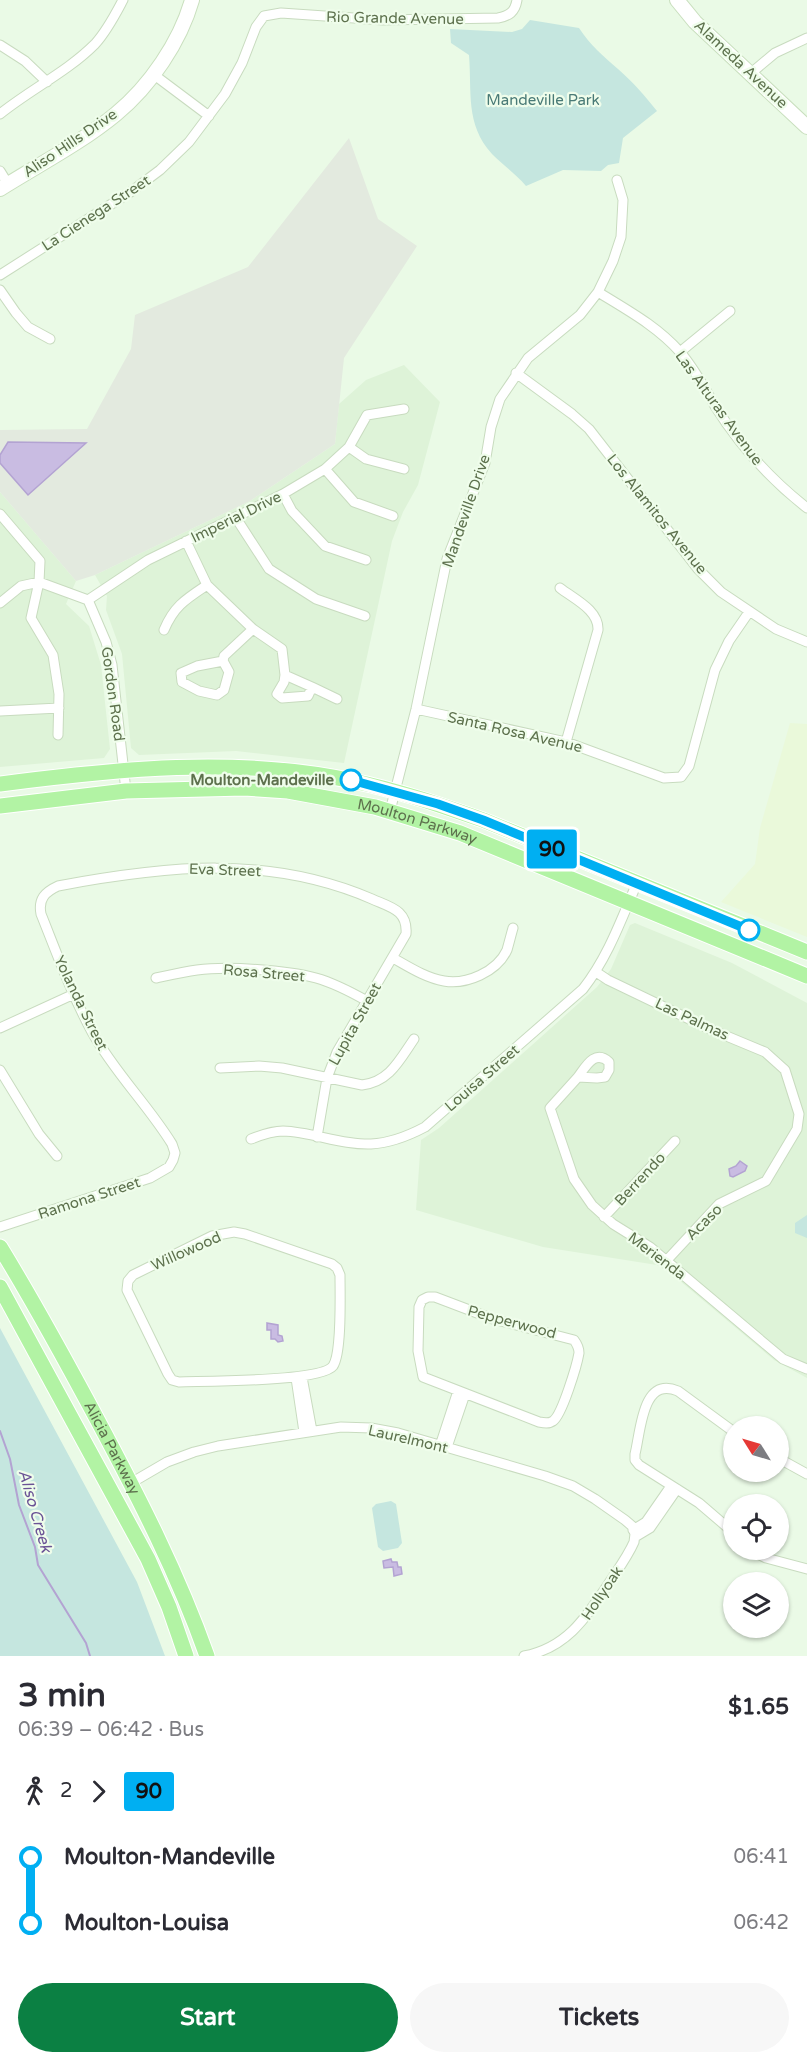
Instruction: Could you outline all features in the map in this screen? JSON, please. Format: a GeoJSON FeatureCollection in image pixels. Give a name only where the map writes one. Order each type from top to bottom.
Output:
{"type":"FeatureCollection","features":[{"type":"Feature","properties":{"kind":"main road","name":"Moulton Parkway"},"geometry":{"type":"LineString","coordinates":[[0,784],[124,771],[240,767],[351,780],[483,820],[807,952]]}},
{"type":"Feature","properties":{"kind":"main road","name":"Moulton Parkway"},"geometry":{"type":"LineString","coordinates":[[0,806],[126,790],[244,788],[288,791],[390,811],[460,833],[807,976]]}},
{"type":"Feature","properties":{"kind":"main road","name":"Alicia Parkway"},"geometry":{"type":"LineString","coordinates":[[0,1247],[60,1351],[156,1531],[187,1600],[207,1656]]}},
{"type":"Feature","properties":{"kind":"main road","name":"Alicia Parkway"},"geometry":{"type":"LineString","coordinates":[[0,1287],[148,1559],[172,1615],[186,1656]]}},
{"type":"Feature","properties":{"kind":"main road"},"geometry":{"type":"LineString","coordinates":[[64,1403],[80,1418],[114,1478],[131,1483],[126,1498],[150,1546],[148,1559]]}},
{"type":"Feature","properties":{"kind":"street"},"geometry":{"type":"LineString","coordinates":[[0,114],[74,62],[96,42],[113,19],[123,0]]}},
{"type":"Feature","properties":{"kind":"street","name":"Aliso Hills Drive"},"geometry":{"type":"LineString","coordinates":[[4,187],[117,113],[153,74],[173,45],[192,0]]}},
{"type":"Feature","properties":{"kind":"street","name":"Rio Grande Avenue"},"geometry":{"type":"LineString","coordinates":[[264,16],[280,13],[382,21],[498,18],[506,17],[513,12],[517,0]]}},
{"type":"Feature","properties":{"kind":"street","name":"Alameda Avenue"},"geometry":{"type":"LineString","coordinates":[[676,0],[695,21],[807,127]]}},
{"type":"Feature","properties":{"kind":"street","name":"La Cienega Street"},"geometry":{"type":"LineString","coordinates":[[0,275],[132,191],[189,142],[225,94],[242,63],[256,27],[264,16]]}},
{"type":"Feature","properties":{"kind":"street"},"geometry":{"type":"LineString","coordinates":[[750,74],[775,53],[807,38]]}},
{"type":"Feature","properties":{"kind":"street"},"geometry":{"type":"LineString","coordinates":[[0,45],[25,61],[47,82]]}},
{"type":"Feature","properties":{"kind":"street"},"geometry":{"type":"LineString","coordinates":[[153,74],[209,116]]}},
{"type":"Feature","properties":{"kind":"street"},"geometry":{"type":"LineString","coordinates":[[0,171],[4,187]]}},
{"type":"Feature","properties":{"kind":"street","name":"Mandeville Drive"},"geometry":{"type":"LineString","coordinates":[[390,811],[416,709],[447,559],[485,463],[500,399],[528,358],[580,315],[598,292],[613,261],[621,237],[623,200],[616,180]]}},
{"type":"Feature","properties":{"kind":"street"},"geometry":{"type":"LineString","coordinates":[[0,290],[28,327],[50,339]]}},
{"type":"Feature","properties":{"kind":"street","name":"Las Alturas Avenue"},"geometry":{"type":"LineString","coordinates":[[598,292],[647,322],[681,352],[734,434],[755,461],[785,491],[807,508]]}},
{"type":"Feature","properties":{"kind":"street"},"geometry":{"type":"LineString","coordinates":[[681,352],[730,311]]}},
{"type":"Feature","properties":{"kind":"street","name":"Los Alamitos Avenue"},"geometry":{"type":"LineString","coordinates":[[516,373],[589,429],[698,569],[721,592],[776,629],[807,642]]}},
{"type":"Feature","properties":{"kind":"street","name":"Imperial Drive"},"geometry":{"type":"LineString","coordinates":[[88,600],[148,560],[283,495],[325,469],[349,447],[367,415],[405,409]]}},
{"type":"Feature","properties":{"kind":"street"},"geometry":{"type":"LineString","coordinates":[[349,447],[366,459],[404,469]]}},
{"type":"Feature","properties":{"kind":"street"},"geometry":{"type":"LineString","coordinates":[[325,469],[354,502],[393,516]]}},
{"type":"Feature","properties":{"kind":"street"},"geometry":{"type":"LineString","coordinates":[[283,495],[292,511],[325,546],[366,561]]}},
{"type":"Feature","properties":{"kind":"street"},"geometry":{"type":"LineString","coordinates":[[1,517],[40,561],[39,582],[31,618],[53,655],[59,694],[58,735]]}},
{"type":"Feature","properties":{"kind":"street"},"geometry":{"type":"LineString","coordinates":[[236,518],[269,569],[316,599],[365,616]]}},
{"type":"Feature","properties":{"kind":"street"},"geometry":{"type":"LineString","coordinates":[[186,541],[207,585],[253,629],[282,649],[285,675],[277,694],[282,698],[308,696],[312,687]]}},
{"type":"Feature","properties":{"kind":"street"},"geometry":{"type":"LineString","coordinates":[[0,603],[21,586],[39,582],[88,600]]}},
{"type":"Feature","properties":{"kind":"street"},"geometry":{"type":"LineString","coordinates":[[164,630],[170,616],[182,601],[207,585]]}},
{"type":"Feature","properties":{"kind":"street"},"geometry":{"type":"LineString","coordinates":[[560,588],[594,614],[598,622],[598,630],[566,741]]}},
{"type":"Feature","properties":{"kind":"street","name":"Gordon Road"},"geometry":{"type":"LineString","coordinates":[[88,600],[106,642],[112,665],[126,790]]}},
{"type":"Feature","properties":{"kind":"street","name":"Santa Rosa Avenue"},"geometry":{"type":"LineString","coordinates":[[416,709],[566,741],[664,778],[681,777],[689,766],[715,670],[729,641],[749,612]]}},
{"type":"Feature","properties":{"kind":"street"},"geometry":{"type":"LineString","coordinates":[[223,661],[197,666],[181,674],[182,682],[199,691],[218,695],[224,690],[229,672],[223,661],[224,656],[253,629]]}},
{"type":"Feature","properties":{"kind":"street"},"geometry":{"type":"LineString","coordinates":[[285,675],[337,699]]}},
{"type":"Feature","properties":{"kind":"street"},"geometry":{"type":"LineString","coordinates":[[0,711],[59,708]]}},
{"type":"Feature","properties":{"kind":"street","name":"Eva Street"},"geometry":{"type":"LineString","coordinates":[[42,898],[49,890],[58,886],[126,873],[186,868],[229,868],[314,880],[356,892],[397,911],[404,918]]}},
{"type":"Feature","properties":{"kind":"street","name":"Louisa Street"},"geometry":{"type":"LineString","coordinates":[[251,1139],[267,1133],[283,1131],[345,1142],[371,1144],[399,1139],[425,1127],[583,989],[597,972],[637,883]]}},
{"type":"Feature","properties":{"kind":"street","name":"Yolanda Street"},"geometry":{"type":"LineString","coordinates":[[42,898],[41,914],[92,1032],[111,1063],[172,1144],[175,1153],[173,1160]]}},
{"type":"Feature","properties":{"kind":"street","name":"Lupita Street"},"geometry":{"type":"LineString","coordinates":[[317,1137],[327,1078],[337,1052],[406,934],[407,925],[404,918]]}},
{"type":"Feature","properties":{"kind":"street"},"geometry":{"type":"LineString","coordinates":[[393,958],[427,976],[445,981],[464,980],[480,976],[494,967],[506,952],[513,928]]}},
{"type":"Feature","properties":{"kind":"street","name":"Rosa Street"},"geometry":{"type":"LineString","coordinates":[[156,978],[198,970],[233,968],[292,974],[317,978],[342,987],[367,1001]]}},
{"type":"Feature","properties":{"kind":"street","name":"Las Palmas"},"geometry":{"type":"LineString","coordinates":[[597,972],[608,980],[712,1030],[765,1052],[785,1070]]}},
{"type":"Feature","properties":{"kind":"street"},"geometry":{"type":"LineString","coordinates":[[0,1028],[74,993]]}},
{"type":"Feature","properties":{"kind":"street"},"geometry":{"type":"LineString","coordinates":[[220,1068],[271,1067],[362,1085],[375,1084],[387,1077],[414,1039]]}},
{"type":"Feature","properties":{"kind":"street"},"geometry":{"type":"LineString","coordinates":[[0,1070],[39,1134],[57,1156]]}},
{"type":"Feature","properties":{"kind":"street","name":"Acaso"},"geometry":{"type":"LineString","coordinates":[[667,1260],[719,1204],[768,1178],[799,1122],[799,1114],[785,1070]]}},
{"type":"Feature","properties":{"kind":"street","name":"Merienda"},"geometry":{"type":"LineString","coordinates":[[578,1077],[550,1108],[574,1179],[592,1205],[604,1217],[667,1260],[783,1359],[807,1370]]}},
{"type":"Feature","properties":{"kind":"street","name":"Berrendo"},"geometry":{"type":"LineString","coordinates":[[604,1217],[675,1141]]}},
{"type":"Feature","properties":{"kind":"street","name":"Ramona Street"},"geometry":{"type":"LineString","coordinates":[[0,1227],[137,1184],[160,1173],[169,1167],[173,1160]]}},
{"type":"Feature","properties":{"kind":"street","name":"Willowood"},"geometry":{"type":"LineString","coordinates":[[223,1233],[245,1234],[332,1264],[340,1275],[336,1359],[333,1367],[326,1371],[299,1377],[179,1383],[172,1380],[127,1290],[128,1281],[133,1275],[212,1236],[223,1233]]}},
{"type":"Feature","properties":{"kind":"street","name":"Pepperwood"},"geometry":{"type":"LineString","coordinates":[[428,1297],[435,1297],[493,1319],[569,1337],[578,1345],[579,1351],[574,1371],[559,1415],[554,1421],[539,1422],[461,1393],[427,1381],[420,1372],[419,1307],[422,1300],[428,1297]]}},
{"type":"Feature","properties":{"kind":"street"},"geometry":{"type":"LineString","coordinates":[[299,1377],[308,1432]]}},
{"type":"Feature","properties":{"kind":"street"},"geometry":{"type":"LineString","coordinates":[[723,1424],[678,1391],[669,1387],[660,1388],[652,1392],[647,1400],[635,1454],[639,1465],[723,1522]]}},
{"type":"Feature","properties":{"kind":"street"},"geometry":{"type":"LineString","coordinates":[[443,1447],[461,1393]]}},
{"type":"Feature","properties":{"kind":"street","name":"Laurelmont"},"geometry":{"type":"LineString","coordinates":[[131,1483],[168,1462],[194,1452],[341,1427],[371,1428],[545,1476],[573,1486],[632,1526],[634,1534]]}},
{"type":"Feature","properties":{"kind":"street"},"geometry":{"type":"LineString","coordinates":[[789,1464],[807,1474]]}},
{"type":"Feature","properties":{"kind":"street","name":"Hollyoak"},"geometry":{"type":"LineString","coordinates":[[524,1656],[550,1648],[583,1623],[630,1551],[634,1534],[674,1487]]}},
{"type":"Feature","properties":{"kind":"street"},"geometry":{"type":"LineString","coordinates":[[773,1560],[807,1569]]}},
{"type":"Feature","properties":{"kind":"shaded area"},"geometry":{"type":"Polygon","coordinates":[[[349,138],[378,219],[417,246],[344,358],[335,444],[250,501],[95,575],[76,581],[0,492],[0,430],[87,429],[131,349],[135,315],[248,267],[349,138]]]}},
{"type":"Feature","properties":{"kind":"shaded area"},"geometry":{"type":"Polygon","coordinates":[[[404,365],[440,402],[418,485],[403,512],[392,541],[344,763],[236,751],[139,755],[131,748],[122,654],[106,610],[107,596],[95,575],[250,501],[335,444],[339,404],[366,380],[404,365]]]}},
{"type":"Feature","properties":{"kind":"shaded area"},"geometry":{"type":"Polygon","coordinates":[[[8,442],[86,443],[28,495],[0,463],[0,455],[8,442]]]}},
{"type":"Feature","properties":{"kind":"shaded area"},"geometry":{"type":"Polygon","coordinates":[[[0,492],[76,581],[66,604],[89,626],[101,665],[110,749],[104,758],[0,767],[0,492]]]}},
{"type":"Feature","properties":{"kind":"shaded area"},"geometry":{"type":"Polygon","coordinates":[[[790,723],[807,724],[807,937],[721,902],[755,864],[760,828],[790,723]]]}},
{"type":"Feature","properties":{"kind":"shaded area"},"geometry":{"type":"Polygon","coordinates":[[[635,923],[732,963],[807,1003],[807,1378],[774,1360],[673,1275],[657,1265],[543,1247],[416,1210],[421,1140],[439,1128],[597,987],[611,969],[630,925],[635,923]]]}},
{"type":"Feature","properties":{"kind":"shaded area"},"geometry":{"type":"Polygon","coordinates":[[[740,1161],[747,1166],[745,1171],[733,1177],[730,1176],[729,1169],[740,1161]]]}},
{"type":"Feature","properties":{"kind":"shaded area"},"geometry":{"type":"Polygon","coordinates":[[[267,1323],[278,1325],[278,1335],[282,1336],[283,1341],[278,1342],[271,1339],[271,1330],[267,1330],[267,1323]]]}},
{"type":"Feature","properties":{"kind":"shaded area"},"geometry":{"type":"Polygon","coordinates":[[[391,1559],[392,1562],[397,1562],[398,1567],[401,1567],[402,1574],[394,1576],[393,1567],[384,1568],[383,1561],[391,1559]]]}},
{"type":"Feature","properties":{"kind":"green space","name":"Mandeville Park"},"geometry":{"type":"Polygon","coordinates":[[[530,20],[579,28],[592,45],[634,84],[657,111],[623,138],[619,163],[608,165],[601,171],[563,170],[526,186],[483,143],[477,131],[472,107],[469,55],[451,43],[450,29],[512,32],[522,29],[530,20]]]}},
{"type":"Feature","properties":{"kind":"green space"},"geometry":{"type":"Polygon","coordinates":[[[807,1215],[807,1238],[795,1233],[795,1223],[807,1215]]]}},
{"type":"Feature","properties":{"kind":"green space"},"geometry":{"type":"Polygon","coordinates":[[[0,1328],[137,1582],[165,1656],[0,1656],[0,1328]]]}},
{"type":"Feature","properties":{"kind":"green space"},"geometry":{"type":"Polygon","coordinates":[[[391,1501],[396,1504],[402,1543],[398,1548],[383,1551],[378,1547],[372,1508],[376,1504],[391,1501]]]}},
{"type":"Feature","properties":{"kind":"waterway","name":"Aliso Creek"},"geometry":{"type":"LineString","coordinates":[[0,1431],[10,1459],[19,1505],[35,1547],[38,1565],[86,1643],[90,1656]]}},
{"type":"Feature","properties":{"kind":"bus line","name":"90"},"geometry":{"type":"LineString","coordinates":[[351,780],[438,804],[483,820],[749,930]]}},
{"type":"Feature","properties":{"kind":"place","name":"Moulton-Mandeville"},"geometry":{"type":"Point","coordinates":[351,780]}}]}
